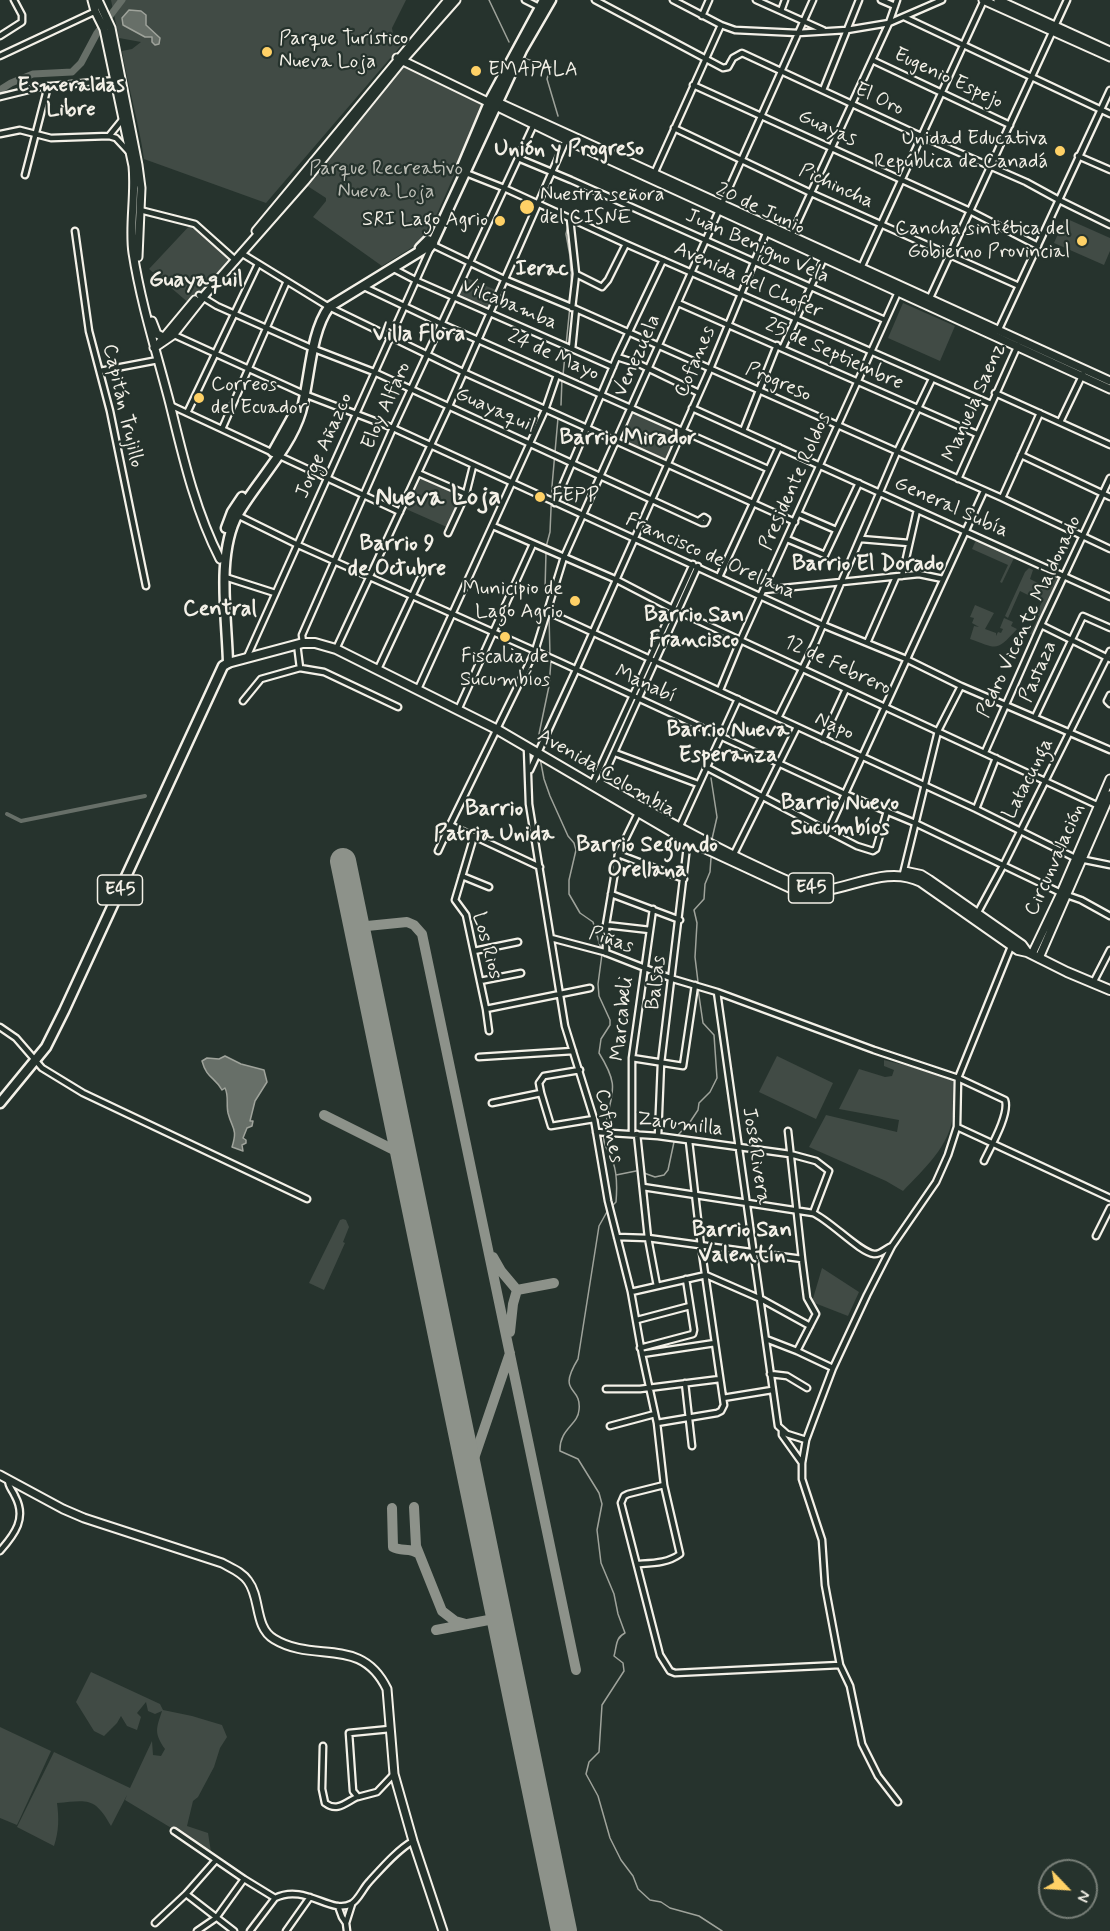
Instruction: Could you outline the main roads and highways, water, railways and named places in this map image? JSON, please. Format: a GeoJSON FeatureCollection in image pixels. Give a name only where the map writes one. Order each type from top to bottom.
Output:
{"type":"FeatureCollection","features":[{"type":"Feature","properties":{"kind":"highway"},"geometry":{"type":"LineString","coordinates":[[493,103],[551,0]]}},
{"type":"Feature","properties":{"kind":"highway"},"geometry":{"type":"LineString","coordinates":[[362,286],[393,269],[430,244],[493,103],[542,4]]}},
{"type":"Feature","properties":{"kind":"highway"},"geometry":{"type":"LineString","coordinates":[[362,286],[430,244]]}},
{"type":"Feature","properties":{"kind":"highway","name":"E45"},"geometry":{"type":"LineString","coordinates":[[226,664],[221,544],[235,514],[275,454],[293,417],[302,393],[312,348],[311,332],[326,305],[362,286]]}},
{"type":"Feature","properties":{"kind":"highway","name":"E45"},"geometry":{"type":"LineString","coordinates":[[0,1103],[46,1047],[74,992],[157,806],[226,664],[226,545],[235,514]]}},
{"type":"Feature","properties":{"kind":"main road"},"geometry":{"type":"LineString","coordinates":[[92,0],[108,28],[138,165],[141,188],[133,252],[154,348],[183,459],[209,538],[220,559]]}},
{"type":"Feature","properties":{"kind":"main road"},"geometry":{"type":"LineString","coordinates":[[98,0],[99,12]]}},
{"type":"Feature","properties":{"kind":"main road"},"geometry":{"type":"LineString","coordinates":[[201,296],[304,182],[448,0]]}},
{"type":"Feature","properties":{"kind":"main road"},"geometry":{"type":"LineString","coordinates":[[401,58],[456,0]]}},
{"type":"Feature","properties":{"kind":"main road"},"geometry":{"type":"LineString","coordinates":[[984,0],[1110,51]]}},
{"type":"Feature","properties":{"kind":"main road"},"geometry":{"type":"LineString","coordinates":[[998,0],[1110,57]]}},
{"type":"Feature","properties":{"kind":"main road","name":"20 de Junio"},"geometry":{"type":"LineString","coordinates":[[401,58],[567,137],[861,269],[899,289],[999,330],[1019,343]]}},
{"type":"Feature","properties":{"kind":"main road"},"geometry":{"type":"LineString","coordinates":[[118,80],[122,120],[131,153],[135,188],[137,254],[154,328],[157,334],[168,335]]}},
{"type":"Feature","properties":{"kind":"main road","name":"20 de Junio"},"geometry":{"type":"LineString","coordinates":[[790,239],[824,258],[899,289],[1083,372],[1110,381]]}},
{"type":"Feature","properties":{"kind":"main road"},"geometry":{"type":"LineString","coordinates":[[154,348],[168,335],[233,258],[240,253]]}},
{"type":"Feature","properties":{"kind":"main road","name":"20 de Junio"},"geometry":{"type":"LineString","coordinates":[[1083,372],[1110,389]]}},
{"type":"Feature","properties":{"kind":"main road","name":"Avenida Colombia"},"geometry":{"type":"LineString","coordinates":[[226,664],[300,644],[315,643],[336,649],[498,730],[678,832],[802,892],[823,892],[903,873],[975,916],[1013,942],[1018,950],[1110,990]]}},
{"type":"Feature","properties":{"kind":"main road","name":"Circunvalación"},"geometry":{"type":"LineString","coordinates":[[1104,808],[1110,779]]}},
{"type":"Feature","properties":{"kind":"main road","name":"Circunvalación"},"geometry":{"type":"LineString","coordinates":[[1033,955],[1110,795]]}},
{"type":"Feature","properties":{"kind":"main road"},"geometry":{"type":"LineString","coordinates":[[2,1477],[84,1518],[222,1563],[237,1571],[250,1582],[261,1622],[270,1636],[302,1648],[355,1656],[381,1677],[387,1689],[394,1774],[413,1841],[443,1931]]}},
{"type":"Feature","properties":{"kind":"waterway"},"geometry":{"type":"LineString","coordinates":[[0,90],[33,74],[72,72],[81,63],[97,33],[122,0]]}},
{"type":"Feature","properties":{"kind":"waterway"},"geometry":{"type":"LineString","coordinates":[[489,0],[509,42]]}},
{"type":"Feature","properties":{"kind":"waterway"},"geometry":{"type":"LineString","coordinates":[[525,58],[551,65],[547,79],[558,116]]}},
{"type":"Feature","properties":{"kind":"waterway"},"geometry":{"type":"LineString","coordinates":[[569,222],[566,234],[572,291]]}},
{"type":"Feature","properties":{"kind":"waterway"},"geometry":{"type":"LineString","coordinates":[[563,375],[571,296]]}},
{"type":"Feature","properties":{"kind":"waterway"},"geometry":{"type":"LineString","coordinates":[[561,405],[562,379]]}},
{"type":"Feature","properties":{"kind":"waterway"},"geometry":{"type":"LineString","coordinates":[[546,547],[550,532],[558,418]]}},
{"type":"Feature","properties":{"kind":"waterway"},"geometry":{"type":"LineString","coordinates":[[545,590],[546,552]]}},
{"type":"Feature","properties":{"kind":"waterway"},"geometry":{"type":"LineString","coordinates":[[549,615],[550,656]]}},
{"type":"Feature","properties":{"kind":"waterway"},"geometry":{"type":"LineString","coordinates":[[539,734],[549,686],[551,661]]}},
{"type":"Feature","properties":{"kind":"waterway"},"geometry":{"type":"LineString","coordinates":[[540,758],[550,796],[576,850],[569,880],[569,894],[580,913],[593,922],[601,949]]}},
{"type":"Feature","properties":{"kind":"waterway"},"geometry":{"type":"LineString","coordinates":[[711,778],[717,817],[712,839]]}},
{"type":"Feature","properties":{"kind":"waterway"},"geometry":{"type":"LineString","coordinates":[[7,814],[21,821],[145,796]]}},
{"type":"Feature","properties":{"kind":"waterway"},"geometry":{"type":"LineString","coordinates":[[698,982],[695,957],[697,923],[694,910],[704,899],[711,858]]}},
{"type":"Feature","properties":{"kind":"waterway"},"geometry":{"type":"LineString","coordinates":[[602,954],[598,984],[599,996],[610,1025],[601,1039],[599,1053],[606,1065],[612,1084],[605,1130]]}},
{"type":"Feature","properties":{"kind":"waterway"},"geometry":{"type":"LineString","coordinates":[[678,1135],[690,1122],[698,1110],[699,1103],[710,1092],[717,1078],[714,1035],[703,1023],[698,989]]}},
{"type":"Feature","properties":{"kind":"waterway"},"geometry":{"type":"LineString","coordinates":[[604,1134],[604,1142],[613,1162],[616,1176],[616,1202],[612,1206]]}},
{"type":"Feature","properties":{"kind":"waterway"},"geometry":{"type":"LineString","coordinates":[[644,1173],[655,1177],[664,1175],[668,1170],[674,1142]]}},
{"type":"Feature","properties":{"kind":"waterway"},"geometry":{"type":"LineString","coordinates":[[616,1175],[636,1171]]}},
{"type":"Feature","properties":{"kind":"waterway"},"geometry":{"type":"LineString","coordinates":[[608,1210],[599,1226],[578,1359],[569,1379],[571,1389],[579,1402],[578,1415],[565,1432],[560,1444],[560,1451],[578,1459],[599,1493],[602,1504],[597,1530],[601,1563],[614,1594],[625,1633],[618,1640],[614,1656],[623,1663],[624,1671],[602,1705],[599,1752],[589,1762],[586,1774],[598,1796],[610,1838],[621,1860],[633,1876],[638,1889],[650,1900],[699,1916],[722,1931]]}},
{"type":"Feature","properties":{"kind":"place","name":"Parque Turístico Nueva Loja"},"geometry":{"type":"Point","coordinates":[267,52]}},
{"type":"Feature","properties":{"kind":"place","name":"EMAPALA"},"geometry":{"type":"Point","coordinates":[476,71]}},
{"type":"Feature","properties":{"kind":"place","name":"Unidad Educativa República de Canadá"},"geometry":{"type":"Point","coordinates":[1060,151]}},
{"type":"Feature","properties":{"kind":"place","name":"Nuestra señora del CISNE"},"geometry":{"type":"Point","coordinates":[527,207]}},
{"type":"Feature","properties":{"kind":"place","name":"SRI Lago Agrio"},"geometry":{"type":"Point","coordinates":[500,221]}},
{"type":"Feature","properties":{"kind":"place","name":"Cancha sintética del Gobierno Provincial"},"geometry":{"type":"Point","coordinates":[1082,241]}},
{"type":"Feature","properties":{"kind":"place","name":"Correos del Ecuador"},"geometry":{"type":"Point","coordinates":[199,398]}},
{"type":"Feature","properties":{"kind":"place","name":"FEPP"},"geometry":{"type":"Point","coordinates":[540,497]}},
{"type":"Feature","properties":{"kind":"place","name":"Municipio de Lago Agrio"},"geometry":{"type":"Point","coordinates":[575,601]}},
{"type":"Feature","properties":{"kind":"place","name":"Fiscalia de Sucumbíos"},"geometry":{"type":"Point","coordinates":[505,637]}},
{"type":"Feature","properties":{"kind":"district","name":"Esmeraldas Libre"},"geometry":{"type":"Point","coordinates":[71,99]}},
{"type":"Feature","properties":{"kind":"district","name":"Unión y Progreso"},"geometry":{"type":"Point","coordinates":[569,150]}},
{"type":"Feature","properties":{"kind":"district","name":"Ierac"},"geometry":{"type":"Point","coordinates":[542,270]}},
{"type":"Feature","properties":{"kind":"district","name":"Guayaquil"},"geometry":{"type":"Point","coordinates":[196,281]}},
{"type":"Feature","properties":{"kind":"district","name":"Villa Flora"},"geometry":{"type":"Point","coordinates":[419,335]}},
{"type":"Feature","properties":{"kind":"district","name":"Barrio Mirador"},"geometry":{"type":"Point","coordinates":[628,439]}},
{"type":"Feature","properties":{"kind":"district","name":"Nueva Loja"},"geometry":{"type":"Point","coordinates":[438,499]}},
{"type":"Feature","properties":{"kind":"district","name":"Barrio 9 de Octubre"},"geometry":{"type":"Point","coordinates":[397,558]}},
{"type":"Feature","properties":{"kind":"district","name":"Barrio El Dorado"},"geometry":{"type":"Point","coordinates":[868,565]}},
{"type":"Feature","properties":{"kind":"district","name":"Central"},"geometry":{"type":"Point","coordinates":[220,610]}},
{"type":"Feature","properties":{"kind":"district","name":"Barrio San Francisco"},"geometry":{"type":"Point","coordinates":[694,628]}},
{"type":"Feature","properties":{"kind":"district","name":"Barrio Nueva Esperanza"},"geometry":{"type":"Point","coordinates":[728,744]}},
{"type":"Feature","properties":{"kind":"district","name":"Barrio Nuevo Sucumbíos"},"geometry":{"type":"Point","coordinates":[840,816]}},
{"type":"Feature","properties":{"kind":"district","name":"Barrio Patria Unida"},"geometry":{"type":"Point","coordinates":[494,822]}},
{"type":"Feature","properties":{"kind":"district","name":"Barrio Segundo Orellana"},"geometry":{"type":"Point","coordinates":[647,858]}},
{"type":"Feature","properties":{"kind":"district","name":"Barrio San Valentín"},"geometry":{"type":"Point","coordinates":[742,1244]}},
{"type":"Feature","properties":{"kind":"park label","name":"Parque Recreativo Nueva Loja"},"geometry":{"type":"Point","coordinates":[386,182]}}]}
